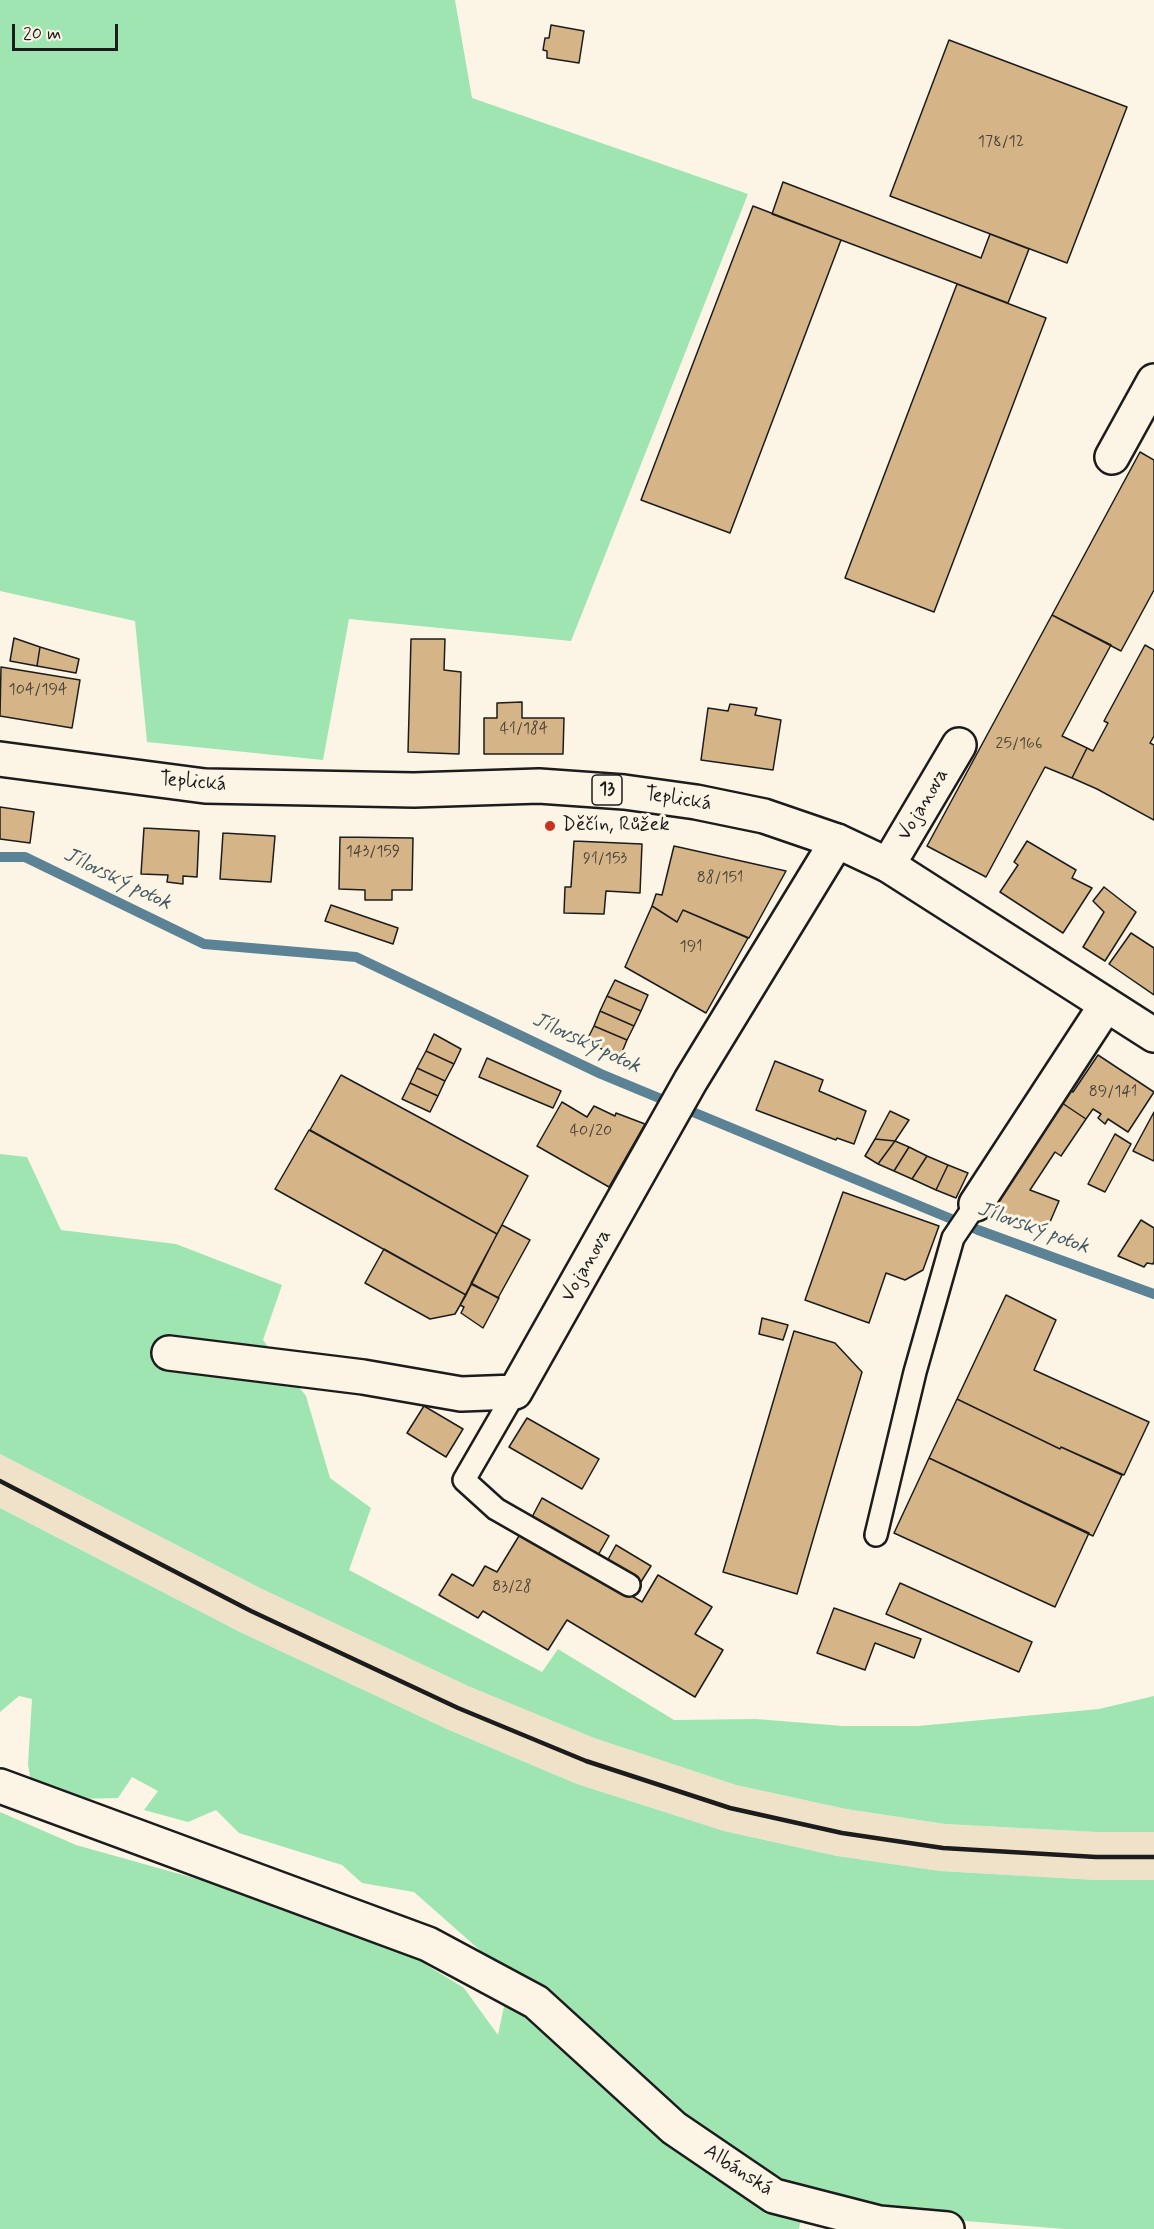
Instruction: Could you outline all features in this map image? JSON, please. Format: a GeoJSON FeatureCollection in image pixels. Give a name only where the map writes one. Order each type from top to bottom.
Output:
{"type":"FeatureCollection","features":[{"type":"Feature","properties":{"kind":"street"},"geometry":{"type":"LineString","coordinates":[[1112,457],[1154,381]]}},
{"type":"Feature","properties":{"kind":"street","name":"Vojanova"},"geometry":{"type":"LineString","coordinates":[[888,865],[959,745]]}},
{"type":"Feature","properties":{"kind":"street","name":"Teplická"},"geometry":{"type":"LineString","coordinates":[[0,759],[205,786],[414,790],[539,786],[624,792],[696,802],[764,816],[837,841],[888,865],[1154,1035]]}},
{"type":"Feature","properties":{"kind":"street","name":"Vojanova"},"geometry":{"type":"LineString","coordinates":[[515,1392],[691,1080],[837,841]]}},
{"type":"Feature","properties":{"kind":"street"},"geometry":{"type":"LineString","coordinates":[[976,1204],[1106,1005]]}},
{"type":"Feature","properties":{"kind":"street"},"geometry":{"type":"LineString","coordinates":[[169,1353],[363,1377],[461,1394],[515,1392]]}},
{"type":"Feature","properties":{"kind":"street","name":"Albánská"},"geometry":{"type":"LineString","coordinates":[[0,1786],[428,1944],[536,2001],[674,2128],[774,2196],[879,2223],[946,2229]]}},
{"type":"Feature","properties":{"kind":"lane"},"geometry":{"type":"LineString","coordinates":[[876,1535],[915,1372],[953,1238],[976,1204]]}},
{"type":"Feature","properties":{"kind":"lane"},"geometry":{"type":"LineString","coordinates":[[515,1392],[464,1480],[496,1509],[629,1585]]}},
{"type":"Feature","properties":{"kind":"shaded area"},"geometry":{"type":"Polygon","coordinates":[[[0,1454],[262,1589],[468,1686],[594,1738],[736,1785],[846,1809],[945,1824],[1097,1832],[1154,1832],[1154,1880],[1096,1880],[940,1871],[837,1856],[724,1831],[577,1784],[449,1730],[240,1632],[0,1508],[0,1454]]]}},
{"type":"Feature","properties":{"kind":"green space"},"geometry":{"type":"Polygon","coordinates":[[[0,0],[455,0],[472,98],[748,194],[571,641],[349,619],[323,760],[147,742],[135,621],[0,591],[0,0]]]}},
{"type":"Feature","properties":{"kind":"green space"},"geometry":{"type":"Polygon","coordinates":[[[0,1154],[27,1157],[61,1230],[176,1244],[282,1285],[263,1340],[306,1396],[330,1478],[371,1508],[349,1570],[542,1672],[558,1649],[674,1720],[756,1719],[843,1726],[918,1726],[1099,1709],[1154,1696],[1154,1832],[1097,1832],[945,1824],[846,1809],[736,1785],[594,1738],[468,1686],[262,1589],[0,1454],[0,1154]]]}},
{"type":"Feature","properties":{"kind":"green space"},"geometry":{"type":"Polygon","coordinates":[[[0,1508],[240,1632],[449,1730],[577,1784],[724,1831],[837,1856],[940,1871],[1096,1880],[1154,1880],[1154,2229],[1065,2229],[879,2214],[806,2194],[799,2229],[0,2229],[0,1812],[76,1845],[226,1887],[313,1918],[420,1961],[464,1988],[498,2035],[506,1997],[483,1953],[414,1892],[362,1883],[342,1865],[239,1833],[216,1810],[188,1822],[144,1810],[158,1791],[132,1777],[118,1798],[77,1799],[31,1783],[28,1764],[32,1699],[19,1696],[0,1712],[0,1508]]]}},
{"type":"Feature","properties":{"kind":"building"},"geometry":{"type":"Polygon","coordinates":[[[551,25],[584,31],[579,63],[547,58],[547,51],[543,50],[545,38],[549,38],[551,25]]]}},
{"type":"Feature","properties":{"kind":"building"},"geometry":{"type":"Polygon","coordinates":[[[949,40],[1127,107],[1067,263],[890,196],[949,40]]]}},
{"type":"Feature","properties":{"kind":"building"},"geometry":{"type":"Polygon","coordinates":[[[783,182],[981,258],[990,234],[1029,249],[1008,303],[772,214],[783,182]]]}},
{"type":"Feature","properties":{"kind":"building"},"geometry":{"type":"Polygon","coordinates":[[[753,206],[841,240],[730,533],[641,500],[753,206]]]}},
{"type":"Feature","properties":{"kind":"building"},"geometry":{"type":"Polygon","coordinates":[[[957,284],[1046,318],[934,612],[845,578],[957,284]]]}},
{"type":"Feature","properties":{"kind":"building"},"geometry":{"type":"Polygon","coordinates":[[[1140,452],[1154,460],[1154,590],[1121,651],[1052,615],[1140,452]]]}},
{"type":"Feature","properties":{"kind":"building"},"geometry":{"type":"Polygon","coordinates":[[[1052,615],[1111,645],[1062,736],[1087,748],[1072,778],[1045,767],[986,877],[927,846],[1052,615]]]}},
{"type":"Feature","properties":{"kind":"building"},"geometry":{"type":"Polygon","coordinates":[[[14,638],[40,647],[37,666],[10,661],[14,638]]]}},
{"type":"Feature","properties":{"kind":"building"},"geometry":{"type":"Polygon","coordinates":[[[411,639],[445,639],[444,670],[461,672],[459,754],[408,752],[411,639]]]}},
{"type":"Feature","properties":{"kind":"building"},"geometry":{"type":"Polygon","coordinates":[[[1145,645],[1154,650],[1154,736],[1150,743],[1154,745],[1154,820],[1072,778],[1087,748],[1093,751],[1108,723],[1104,721],[1145,645]]]}},
{"type":"Feature","properties":{"kind":"building"},"geometry":{"type":"Polygon","coordinates":[[[40,647],[79,659],[76,673],[37,666],[40,647]]]}},
{"type":"Feature","properties":{"kind":"building"},"geometry":{"type":"Polygon","coordinates":[[[1,667],[80,680],[72,728],[0,716],[1,667]]]}},
{"type":"Feature","properties":{"kind":"building"},"geometry":{"type":"Polygon","coordinates":[[[522,702],[522,718],[564,718],[563,754],[484,754],[484,718],[497,718],[497,703],[522,702]]]}},
{"type":"Feature","properties":{"kind":"building"},"geometry":{"type":"Polygon","coordinates":[[[730,704],[757,708],[755,715],[781,720],[773,770],[701,760],[708,708],[728,711],[730,704]]]}},
{"type":"Feature","properties":{"kind":"building"},"geometry":{"type":"Polygon","coordinates":[[[0,807],[34,812],[30,843],[0,839],[0,807]]]}},
{"type":"Feature","properties":{"kind":"building"},"geometry":{"type":"Polygon","coordinates":[[[144,828],[199,831],[197,877],[183,876],[183,884],[167,882],[168,875],[141,874],[144,828]]]}},
{"type":"Feature","properties":{"kind":"building"},"geometry":{"type":"Polygon","coordinates":[[[223,833],[275,836],[271,882],[220,879],[223,833]]]}},
{"type":"Feature","properties":{"kind":"building"},"geometry":{"type":"Polygon","coordinates":[[[340,837],[413,838],[412,890],[392,890],[392,900],[365,900],[365,890],[339,889],[340,837]]]}},
{"type":"Feature","properties":{"kind":"building"},"geometry":{"type":"Polygon","coordinates":[[[574,841],[642,844],[640,893],[606,891],[604,914],[564,913],[565,887],[571,887],[574,841]]]}},
{"type":"Feature","properties":{"kind":"building"},"geometry":{"type":"Polygon","coordinates":[[[1027,841],[1076,870],[1072,878],[1092,888],[1063,933],[1000,892],[1018,865],[1014,862],[1027,841]]]}},
{"type":"Feature","properties":{"kind":"building"},"geometry":{"type":"Polygon","coordinates":[[[674,846],[786,871],[749,938],[683,910],[677,922],[652,906],[656,894],[662,895],[674,846]]]}},
{"type":"Feature","properties":{"kind":"building"},"geometry":{"type":"Polygon","coordinates":[[[1104,887],[1136,912],[1105,961],[1083,947],[1104,912],[1093,901],[1104,887]]]}},
{"type":"Feature","properties":{"kind":"building"},"geometry":{"type":"Polygon","coordinates":[[[331,905],[398,928],[393,944],[325,921],[331,905]]]}},
{"type":"Feature","properties":{"kind":"building"},"geometry":{"type":"Polygon","coordinates":[[[652,906],[677,922],[683,910],[748,938],[706,1013],[625,967],[652,906]]]}},
{"type":"Feature","properties":{"kind":"building"},"geometry":{"type":"Polygon","coordinates":[[[1131,933],[1154,948],[1154,995],[1109,964],[1131,933]]]}},
{"type":"Feature","properties":{"kind":"building"},"geometry":{"type":"Polygon","coordinates":[[[615,980],[648,995],[641,1011],[607,996],[615,980]]]}},
{"type":"Feature","properties":{"kind":"building"},"geometry":{"type":"Polygon","coordinates":[[[607,996],[641,1011],[634,1026],[600,1011],[607,996]]]}},
{"type":"Feature","properties":{"kind":"building"},"geometry":{"type":"Polygon","coordinates":[[[600,1011],[634,1026],[627,1040],[594,1026],[600,1011]]]}},
{"type":"Feature","properties":{"kind":"building"},"geometry":{"type":"Polygon","coordinates":[[[594,1026],[627,1040],[620,1057],[586,1042],[594,1026]]]}},
{"type":"Feature","properties":{"kind":"building"},"geometry":{"type":"Polygon","coordinates":[[[434,1034],[461,1049],[454,1064],[426,1051],[434,1034]]]}},
{"type":"Feature","properties":{"kind":"building"},"geometry":{"type":"Polygon","coordinates":[[[426,1051],[454,1064],[445,1081],[417,1068],[426,1051]]]}},
{"type":"Feature","properties":{"kind":"building"},"geometry":{"type":"Polygon","coordinates":[[[1098,1055],[1154,1092],[1128,1132],[1108,1119],[1105,1124],[1098,1118],[1101,1114],[1093,1109],[1086,1119],[1056,1099],[1064,1089],[1073,1092],[1098,1055]]]}},
{"type":"Feature","properties":{"kind":"building"},"geometry":{"type":"Polygon","coordinates":[[[487,1058],[561,1091],[553,1108],[479,1077],[487,1058]]]}},
{"type":"Feature","properties":{"kind":"building"},"geometry":{"type":"Polygon","coordinates":[[[775,1061],[823,1080],[819,1091],[866,1111],[854,1144],[837,1138],[836,1140],[756,1110],[775,1061]]]}},
{"type":"Feature","properties":{"kind":"building"},"geometry":{"type":"Polygon","coordinates":[[[417,1068],[445,1081],[438,1096],[410,1083],[417,1068]]]}},
{"type":"Feature","properties":{"kind":"building"},"geometry":{"type":"Polygon","coordinates":[[[341,1075],[528,1176],[497,1234],[310,1130],[341,1075]]]}},
{"type":"Feature","properties":{"kind":"building"},"geometry":{"type":"Polygon","coordinates":[[[410,1083],[438,1096],[430,1112],[402,1099],[410,1083]]]}},
{"type":"Feature","properties":{"kind":"building"},"geometry":{"type":"Polygon","coordinates":[[[1056,1099],[1086,1119],[1061,1156],[1055,1152],[1030,1190],[1059,1201],[1047,1229],[985,1209],[1056,1099]]]}},
{"type":"Feature","properties":{"kind":"building"},"geometry":{"type":"Polygon","coordinates":[[[562,1102],[587,1117],[594,1106],[615,1116],[616,1113],[645,1124],[609,1187],[537,1146],[562,1102]]]}},
{"type":"Feature","properties":{"kind":"building"},"geometry":{"type":"Polygon","coordinates":[[[890,1111],[909,1120],[895,1141],[875,1139],[890,1111]]]}},
{"type":"Feature","properties":{"kind":"building"},"geometry":{"type":"Polygon","coordinates":[[[1154,1112],[1154,1161],[1133,1151],[1154,1112]]]}},
{"type":"Feature","properties":{"kind":"building"},"geometry":{"type":"Polygon","coordinates":[[[309,1130],[497,1234],[466,1295],[275,1189],[309,1130]]]}},
{"type":"Feature","properties":{"kind":"building"},"geometry":{"type":"Polygon","coordinates":[[[1115,1134],[1131,1144],[1105,1192],[1088,1184],[1115,1134]]]}},
{"type":"Feature","properties":{"kind":"building"},"geometry":{"type":"Polygon","coordinates":[[[875,1139],[895,1141],[878,1164],[865,1156],[875,1139]]]}},
{"type":"Feature","properties":{"kind":"building"},"geometry":{"type":"Polygon","coordinates":[[[895,1141],[909,1147],[894,1171],[878,1164],[895,1141]]]}},
{"type":"Feature","properties":{"kind":"building"},"geometry":{"type":"Polygon","coordinates":[[[909,1147],[927,1156],[912,1179],[894,1171],[909,1147]]]}},
{"type":"Feature","properties":{"kind":"building"},"geometry":{"type":"Polygon","coordinates":[[[927,1156],[948,1165],[936,1190],[912,1179],[927,1156]]]}},
{"type":"Feature","properties":{"kind":"building"},"geometry":{"type":"Polygon","coordinates":[[[948,1165],[968,1173],[956,1198],[936,1190],[948,1165]]]}},
{"type":"Feature","properties":{"kind":"building"},"geometry":{"type":"Polygon","coordinates":[[[843,1192],[939,1226],[923,1270],[905,1280],[886,1273],[869,1323],[805,1300],[843,1192]]]}},
{"type":"Feature","properties":{"kind":"building"},"geometry":{"type":"Polygon","coordinates":[[[1141,1220],[1154,1228],[1154,1261],[1153,1264],[1147,1263],[1144,1267],[1118,1256],[1141,1220]]]}},
{"type":"Feature","properties":{"kind":"building"},"geometry":{"type":"Polygon","coordinates":[[[502,1225],[530,1240],[498,1298],[471,1283],[502,1225]]]}},
{"type":"Feature","properties":{"kind":"building"},"geometry":{"type":"Polygon","coordinates":[[[384,1249],[466,1295],[455,1314],[430,1319],[365,1283],[384,1249]]]}},
{"type":"Feature","properties":{"kind":"building"},"geometry":{"type":"Polygon","coordinates":[[[471,1284],[499,1298],[483,1328],[461,1313],[464,1307],[460,1305],[471,1284]]]}},
{"type":"Feature","properties":{"kind":"building"},"geometry":{"type":"Polygon","coordinates":[[[1006,1295],[1056,1320],[1034,1370],[1149,1422],[1124,1475],[1061,1447],[1060,1449],[957,1399],[1006,1295]]]}},
{"type":"Feature","properties":{"kind":"building"},"geometry":{"type":"Polygon","coordinates":[[[762,1318],[788,1325],[783,1340],[759,1334],[762,1318]]]}},
{"type":"Feature","properties":{"kind":"building"},"geometry":{"type":"Polygon","coordinates":[[[794,1331],[835,1343],[862,1372],[797,1594],[723,1572],[794,1331]]]}},
{"type":"Feature","properties":{"kind":"building"},"geometry":{"type":"Polygon","coordinates":[[[957,1399],[1060,1449],[1061,1447],[1122,1475],[1093,1536],[929,1458],[957,1399]]]}},
{"type":"Feature","properties":{"kind":"building"},"geometry":{"type":"Polygon","coordinates":[[[424,1406],[463,1429],[446,1457],[407,1433],[424,1406]]]}},
{"type":"Feature","properties":{"kind":"building"},"geometry":{"type":"Polygon","coordinates":[[[527,1418],[599,1459],[582,1489],[509,1447],[527,1418]]]}},
{"type":"Feature","properties":{"kind":"building"},"geometry":{"type":"Polygon","coordinates":[[[929,1458],[1089,1533],[1055,1607],[894,1533],[929,1458]]]}},
{"type":"Feature","properties":{"kind":"building"},"geometry":{"type":"Polygon","coordinates":[[[542,1498],[609,1536],[597,1557],[531,1519],[542,1498]]]}},
{"type":"Feature","properties":{"kind":"building"},"geometry":{"type":"Polygon","coordinates":[[[522,1531],[642,1602],[658,1575],[712,1607],[695,1634],[723,1650],[695,1697],[567,1620],[548,1650],[483,1611],[478,1618],[439,1595],[452,1574],[473,1586],[485,1566],[497,1572],[522,1531]]]}},
{"type":"Feature","properties":{"kind":"building"},"geometry":{"type":"Polygon","coordinates":[[[616,1545],[651,1566],[639,1585],[605,1565],[616,1545]]]}},
{"type":"Feature","properties":{"kind":"building"},"geometry":{"type":"Polygon","coordinates":[[[900,1583],[1032,1642],[1019,1672],[886,1614],[900,1583]]]}},
{"type":"Feature","properties":{"kind":"building"},"geometry":{"type":"Polygon","coordinates":[[[834,1608],[921,1639],[914,1658],[875,1643],[865,1670],[817,1653],[834,1608]]]}},
{"type":"Feature","properties":{"kind":"waterway","name":"Jílovský potok"},"geometry":{"type":"LineString","coordinates":[[0,857],[25,857],[204,944],[356,957],[601,1074],[978,1230],[1154,1294]]}},
{"type":"Feature","properties":{"kind":"railway"},"geometry":{"type":"LineString","coordinates":[[0,1481],[251,1611],[458,1708],[586,1761],[730,1808],[842,1833],[943,1848],[1096,1857],[1154,1857]]}},
{"type":"Feature","properties":{"kind":"place","name":"Děčín, Růžek"},"geometry":{"type":"Point","coordinates":[550,826]}}]}
